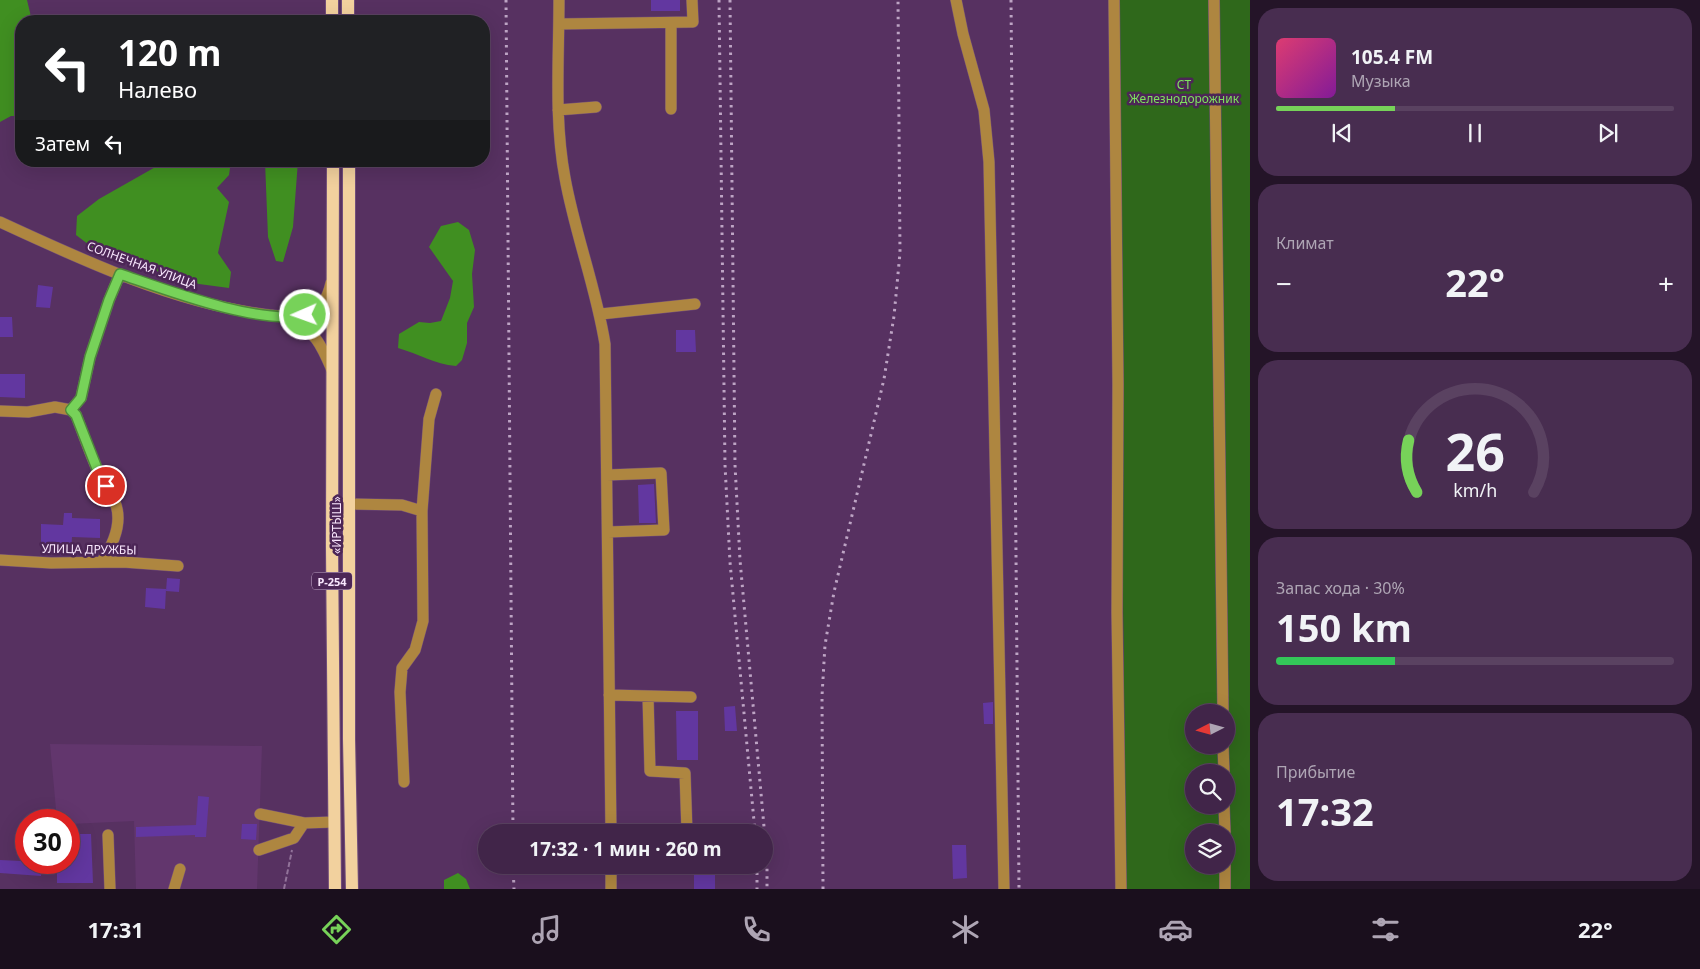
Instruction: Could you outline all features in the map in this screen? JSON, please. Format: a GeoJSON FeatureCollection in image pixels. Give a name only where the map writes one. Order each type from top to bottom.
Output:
{"type":"FeatureCollection","features":[{"type":"Feature","properties":{"kind":"main road"},"geometry":{"type":"LineString","coordinates":[[332,0],[332,15]]}},
{"type":"Feature","properties":{"kind":"main road"},"geometry":{"type":"LineString","coordinates":[[348,0],[348,15]]}},
{"type":"Feature","properties":{"kind":"main road","name":"«ИРТЫШ»"},"geometry":{"type":"LineString","coordinates":[[332,167],[335,889]]}},
{"type":"Feature","properties":{"kind":"main road","name":"«ИРТЫШ»"},"geometry":{"type":"LineString","coordinates":[[349,167],[349,739],[352,889]]}},
{"type":"Feature","properties":{"kind":"street"},"geometry":{"type":"LineString","coordinates":[[559,0],[558,110],[561,153],[565,180],[601,314],[606,360],[611,824]]}},
{"type":"Feature","properties":{"kind":"street"},"geometry":{"type":"LineString","coordinates":[[559,24],[693,22],[692,0]]}},
{"type":"Feature","properties":{"kind":"street"},"geometry":{"type":"LineString","coordinates":[[956,0],[963,34],[984,110],[988,162],[1004,889]]}},
{"type":"Feature","properties":{"kind":"street"},"geometry":{"type":"LineString","coordinates":[[1114,0],[1118,374],[1117,613],[1121,889]]}},
{"type":"Feature","properties":{"kind":"street"},"geometry":{"type":"LineString","coordinates":[[1214,0],[1223,704]]}},
{"type":"Feature","properties":{"kind":"street"},"geometry":{"type":"LineString","coordinates":[[670,23],[671,110]]}},
{"type":"Feature","properties":{"kind":"street"},"geometry":{"type":"LineString","coordinates":[[558,110],[596,107]]}},
{"type":"Feature","properties":{"kind":"street","name":"СОЛНЕЧНАЯ УЛИЦА"},"geometry":{"type":"LineString","coordinates":[[0,222],[120,274],[189,298],[249,313],[281,316]]}},
{"type":"Feature","properties":{"kind":"street"},"geometry":{"type":"LineString","coordinates":[[71,410],[81,398],[90,357],[109,300],[120,274]]}},
{"type":"Feature","properties":{"kind":"street"},"geometry":{"type":"LineString","coordinates":[[281,316],[298,317],[315,310],[324,302],[329,292],[333,274]]}},
{"type":"Feature","properties":{"kind":"street"},"geometry":{"type":"LineString","coordinates":[[601,314],[695,304]]}},
{"type":"Feature","properties":{"kind":"street"},"geometry":{"type":"LineString","coordinates":[[281,316],[300,324],[312,334],[322,345],[332,372]]}},
{"type":"Feature","properties":{"kind":"street"},"geometry":{"type":"LineString","coordinates":[[404,782],[400,684],[402,668],[415,650],[423,621],[422,511],[429,418],[436,394]]}},
{"type":"Feature","properties":{"kind":"street"},"geometry":{"type":"LineString","coordinates":[[0,411],[28,412],[55,407],[71,410],[76,415],[98,471],[115,502],[118,516],[117,533],[111,548],[102,561]]}},
{"type":"Feature","properties":{"kind":"street"},"geometry":{"type":"LineString","coordinates":[[607,475],[661,473],[664,530],[608,532]]}},
{"type":"Feature","properties":{"kind":"street"},"geometry":{"type":"LineString","coordinates":[[350,504],[402,505],[422,511]]}},
{"type":"Feature","properties":{"kind":"street","name":"УЛИЦА ДРУЖБЫ"},"geometry":{"type":"LineString","coordinates":[[0,560],[51,563],[102,561],[178,566]]}},
{"type":"Feature","properties":{"kind":"street"},"geometry":{"type":"LineString","coordinates":[[609,695],[691,697]]}},
{"type":"Feature","properties":{"kind":"street"},"geometry":{"type":"LineString","coordinates":[[648,696],[650,771],[685,773],[687,824]]}},
{"type":"Feature","properties":{"kind":"street"},"geometry":{"type":"LineString","coordinates":[[260,814],[304,823],[334,822]]}},
{"type":"Feature","properties":{"kind":"street"},"geometry":{"type":"LineString","coordinates":[[259,850],[294,838],[304,823]]}},
{"type":"Feature","properties":{"kind":"street"},"geometry":{"type":"LineString","coordinates":[[108,835],[110,889]]}},
{"type":"Feature","properties":{"kind":"street"},"geometry":{"type":"LineString","coordinates":[[174,889],[180,869]]}},
{"type":"Feature","properties":{"kind":"street"},"geometry":{"type":"LineString","coordinates":[[611,874],[611,889]]}},
{"type":"Feature","properties":{"kind":"street"},"geometry":{"type":"LineString","coordinates":[[1225,874],[1226,889]]}},
{"type":"Feature","properties":{"kind":"path"},"geometry":{"type":"LineString","coordinates":[[284,889],[294,838]]}},
{"type":"Feature","properties":{"kind":"shaded area"},"geometry":{"type":"Polygon","coordinates":[[[50,744],[262,746],[257,889],[136,889],[134,821],[80,823],[80,809],[56,809],[50,744]]]}},
{"type":"Feature","properties":{"kind":"green space"},"geometry":{"type":"Polygon","coordinates":[[[0,0],[27,0],[31,15],[15,15],[15,116],[0,122],[0,0]]]}},
{"type":"Feature","properties":{"kind":"green space","name":"СТ Железнодорожник"},"geometry":{"type":"Polygon","coordinates":[[[1117,0],[1250,0],[1250,889],[1126,889],[1117,0]]]}},
{"type":"Feature","properties":{"kind":"green space"},"geometry":{"type":"Polygon","coordinates":[[[155,167],[230,167],[229,175],[217,188],[229,202],[218,253],[231,272],[229,288],[199,284],[101,254],[76,235],[77,216],[99,199],[155,167]]]}},
{"type":"Feature","properties":{"kind":"green space"},"geometry":{"type":"Polygon","coordinates":[[[265,167],[298,167],[293,227],[283,262],[276,261],[268,237],[265,167]]]}},
{"type":"Feature","properties":{"kind":"green space"},"geometry":{"type":"Polygon","coordinates":[[[458,222],[469,230],[475,250],[472,274],[474,307],[467,323],[467,343],[462,360],[456,366],[434,361],[398,348],[399,334],[419,322],[441,321],[450,298],[453,281],[429,247],[441,226],[458,222]]]}},
{"type":"Feature","properties":{"kind":"green space"},"geometry":{"type":"Polygon","coordinates":[[[458,873],[466,879],[470,889],[444,889],[444,880],[458,873]]]}},
{"type":"Feature","properties":{"kind":"building"},"geometry":{"type":"Polygon","coordinates":[[[651,0],[680,0],[680,11],[651,11],[651,0]]]}},
{"type":"Feature","properties":{"kind":"building"},"geometry":{"type":"Polygon","coordinates":[[[38,285],[53,287],[50,308],[36,307],[38,285]]]}},
{"type":"Feature","properties":{"kind":"building"},"geometry":{"type":"Polygon","coordinates":[[[0,317],[12,317],[13,337],[0,337],[0,317]]]}},
{"type":"Feature","properties":{"kind":"building"},"geometry":{"type":"Polygon","coordinates":[[[676,330],[695,330],[696,352],[676,352],[676,330]]]}},
{"type":"Feature","properties":{"kind":"building"},"geometry":{"type":"Polygon","coordinates":[[[0,374],[25,374],[25,398],[0,397],[0,374]]]}},
{"type":"Feature","properties":{"kind":"building"},"geometry":{"type":"Polygon","coordinates":[[[654,484],[656,523],[639,523],[638,485],[654,484]]]}},
{"type":"Feature","properties":{"kind":"building"},"geometry":{"type":"Polygon","coordinates":[[[64,513],[72,513],[72,518],[100,519],[100,538],[72,537],[71,555],[60,555],[60,546],[41,545],[41,524],[63,525],[64,513]]]}},
{"type":"Feature","properties":{"kind":"building"},"geometry":{"type":"Polygon","coordinates":[[[167,578],[180,579],[179,592],[166,591],[167,578]]]}},
{"type":"Feature","properties":{"kind":"building"},"geometry":{"type":"Polygon","coordinates":[[[146,588],[166,589],[165,609],[145,607],[146,588]]]}},
{"type":"Feature","properties":{"kind":"building"},"geometry":{"type":"Polygon","coordinates":[[[993,702],[993,724],[984,724],[983,703],[993,702]]]}},
{"type":"Feature","properties":{"kind":"building"},"geometry":{"type":"Polygon","coordinates":[[[735,706],[737,731],[725,731],[724,707],[735,706]]]}},
{"type":"Feature","properties":{"kind":"building"},"geometry":{"type":"Polygon","coordinates":[[[676,711],[698,711],[698,760],[677,760],[676,711]]]}},
{"type":"Feature","properties":{"kind":"building"},"geometry":{"type":"Polygon","coordinates":[[[198,796],[209,797],[206,837],[195,837],[195,835],[136,837],[136,827],[196,825],[198,796]]]}},
{"type":"Feature","properties":{"kind":"building"},"geometry":{"type":"Polygon","coordinates":[[[242,824],[257,824],[256,840],[241,839],[242,824]]]}},
{"type":"Feature","properties":{"kind":"building"},"geometry":{"type":"Polygon","coordinates":[[[80,834],[91,834],[93,883],[57,883],[57,874],[80,874],[80,834]]]}},
{"type":"Feature","properties":{"kind":"building"},"geometry":{"type":"Polygon","coordinates":[[[952,845],[966,845],[967,878],[953,879],[952,845]]]}},
{"type":"Feature","properties":{"kind":"building"},"geometry":{"type":"Polygon","coordinates":[[[0,860],[15,861],[15,874],[41,874],[41,876],[0,873],[0,860]]]}},
{"type":"Feature","properties":{"kind":"building"},"geometry":{"type":"Polygon","coordinates":[[[694,874],[715,874],[715,889],[694,889],[694,874]]]}},
{"type":"Feature","properties":{"kind":"railway"},"geometry":{"type":"LineString","coordinates":[[506,0],[513,824]]}},
{"type":"Feature","properties":{"kind":"railway"},"geometry":{"type":"LineString","coordinates":[[719,0],[725,465],[730,562],[754,824]]}},
{"type":"Feature","properties":{"kind":"railway"},"geometry":{"type":"LineString","coordinates":[[730,0],[735,465],[740,560],[767,860],[767,889]]}},
{"type":"Feature","properties":{"kind":"railway"},"geometry":{"type":"LineString","coordinates":[[823,889],[822,696],[825,645],[834,592],[884,379],[894,316],[900,253],[898,0]]}},
{"type":"Feature","properties":{"kind":"railway"},"geometry":{"type":"LineString","coordinates":[[1011,0],[1019,889]]}},
{"type":"Feature","properties":{"kind":"railway"},"geometry":{"type":"LineString","coordinates":[[513,874],[514,889]]}},
{"type":"Feature","properties":{"kind":"railway"},"geometry":{"type":"LineString","coordinates":[[757,874],[757,889]]}},
{"type":"Feature","properties":{"kind":"route"},"geometry":{"type":"LineString","coordinates":[[106,486],[98,471],[76,415],[71,410],[81,398],[90,357],[109,300],[120,274],[189,298],[249,313],[298,317],[305,315]]}}]}
